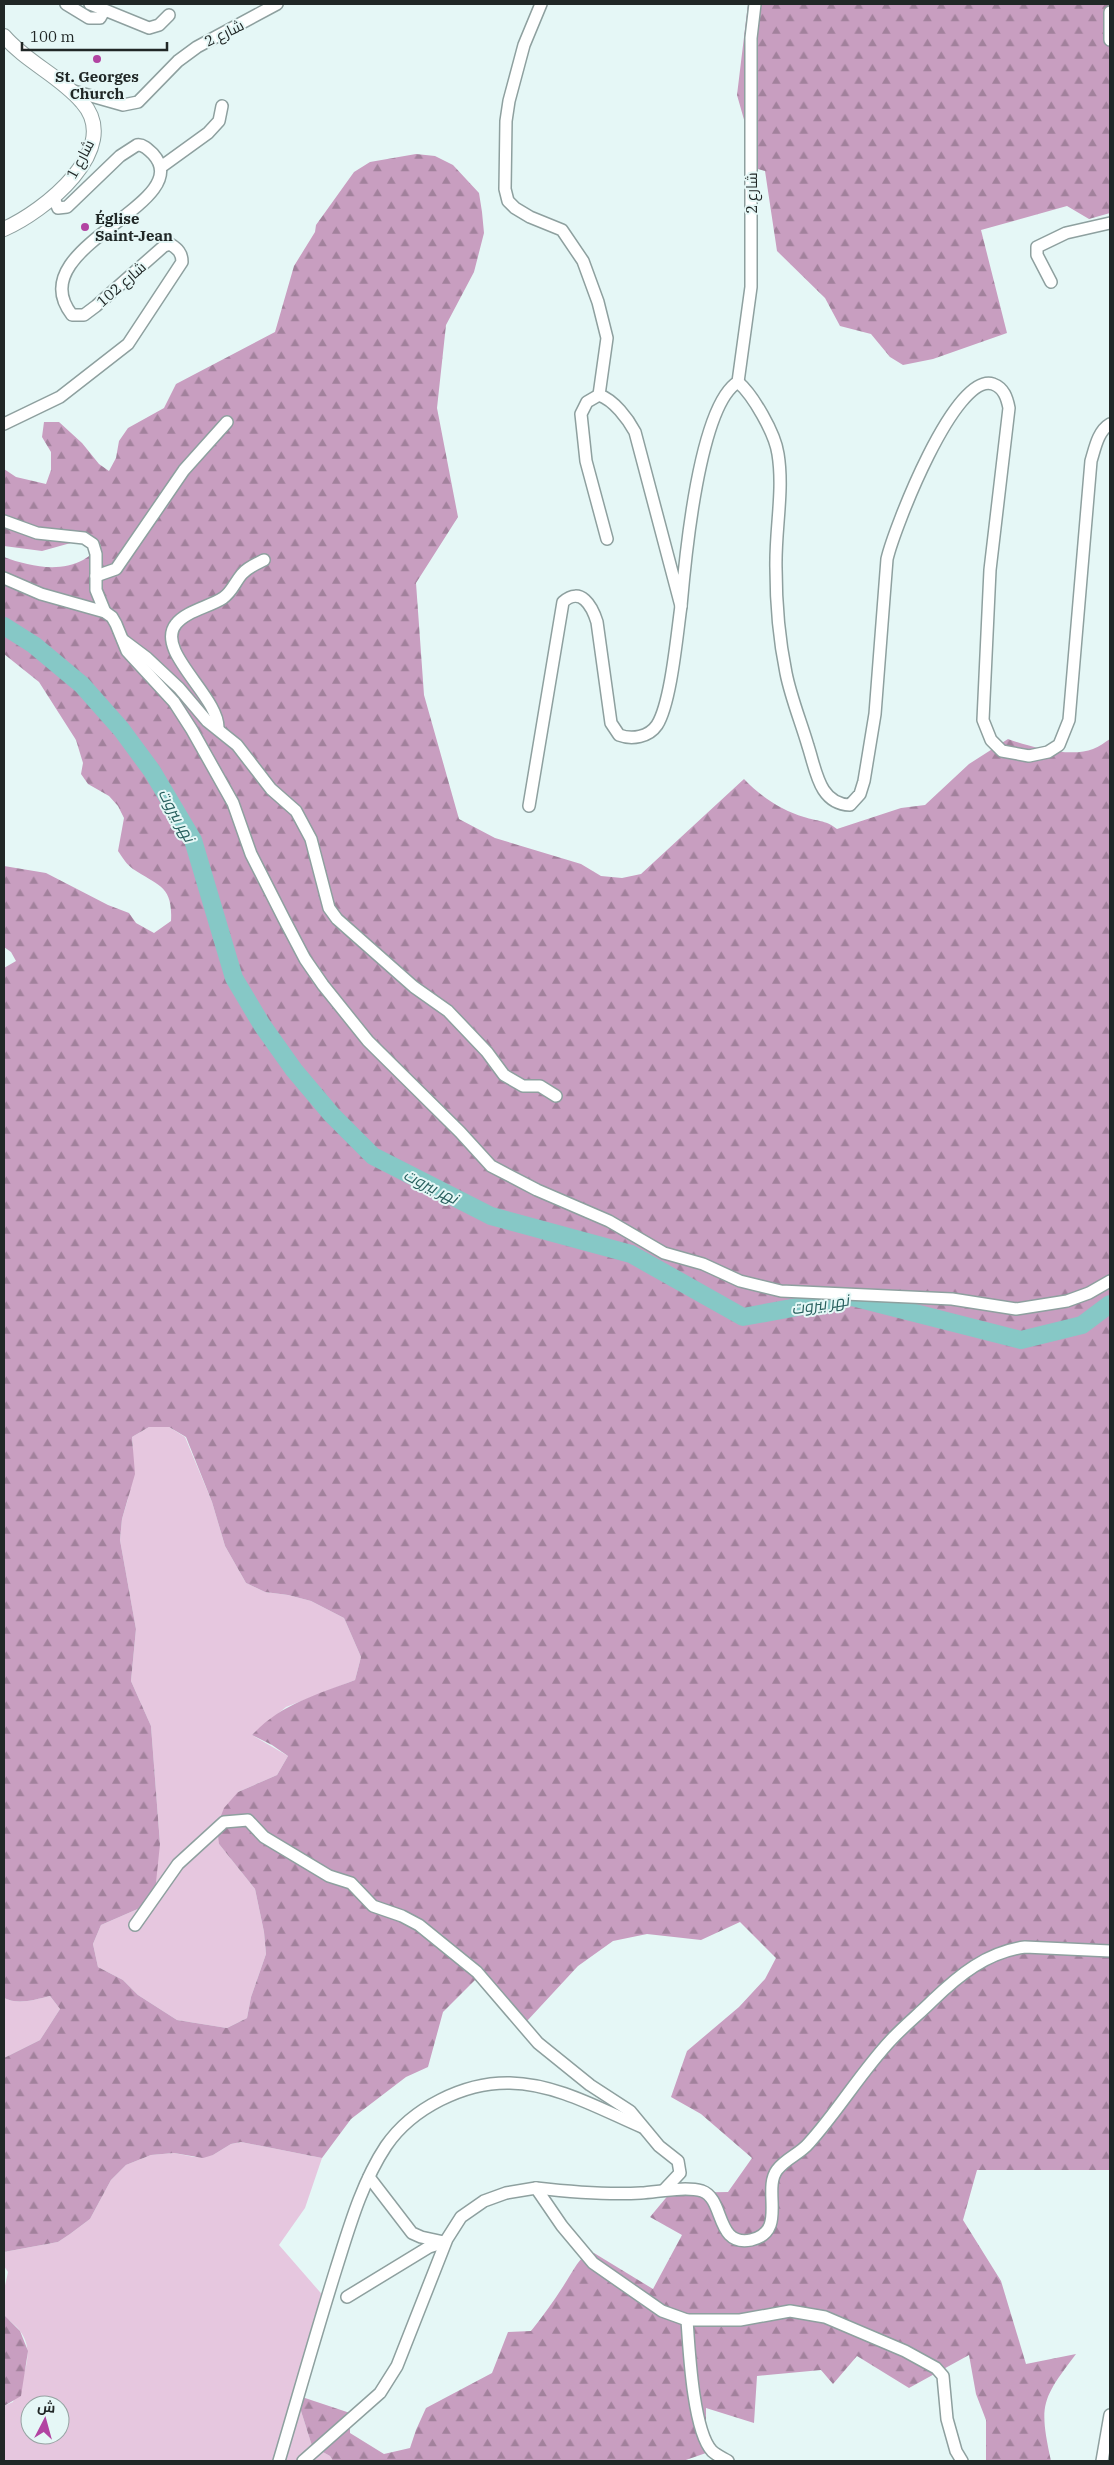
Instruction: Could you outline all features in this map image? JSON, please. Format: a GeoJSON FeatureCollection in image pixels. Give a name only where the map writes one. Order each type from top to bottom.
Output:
{"type":"FeatureCollection","features":[{"type":"Feature","properties":{"kind":"street"},"geometry":{"type":"LineString","coordinates":[[66,4],[93,19],[100,18],[104,11]]}},
{"type":"Feature","properties":{"kind":"street"},"geometry":{"type":"LineString","coordinates":[[90,4],[149,28],[159,25],[169,15]]}},
{"type":"Feature","properties":{"kind":"street","name":"شارع 2"},"geometry":{"type":"LineString","coordinates":[[70,90],[123,105],[138,102],[178,61],[196,47],[212,37],[243,24],[277,4]]}},
{"type":"Feature","properties":{"kind":"street"},"geometry":{"type":"LineString","coordinates":[[541,4],[524,45],[509,101],[506,121],[505,189],[508,201],[515,208],[530,217],[562,230],[583,261],[598,302],[607,338],[599,396]]}},
{"type":"Feature","properties":{"kind":"street","name":"شارع 2"},"geometry":{"type":"LineString","coordinates":[[738,382],[751,287],[751,38],[755,4]]}},
{"type":"Feature","properties":{"kind":"street"},"geometry":{"type":"LineString","coordinates":[[1110,12],[1110,40]]}},
{"type":"Feature","properties":{"kind":"street","name":"شارع 1"},"geometry":{"type":"LineString","coordinates":[[4,36],[41,70],[70,90],[91,114],[94,131],[87,152],[76,173],[54,198],[24,220],[4,229]]}},
{"type":"Feature","properties":{"kind":"street"},"geometry":{"type":"LineString","coordinates":[[54,198],[58,208],[67,207],[120,156],[136,145],[144,146],[152,153],[161,167],[208,133],[218,121],[222,106]]}},
{"type":"Feature","properties":{"kind":"street","name":"شارع 102"},"geometry":{"type":"LineString","coordinates":[[4,424],[45,406],[128,344],[141,322],[168,286],[182,262],[182,254],[170,244],[164,246],[84,315],[72,315],[66,308],[63,298],[63,280],[87,245],[153,192],[159,183],[161,167]]}},
{"type":"Feature","properties":{"kind":"street"},"geometry":{"type":"LineString","coordinates":[[1051,282],[1037,255],[1037,247],[1066,233],[1110,223]]}},
{"type":"Feature","properties":{"kind":"street"},"geometry":{"type":"LineString","coordinates":[[529,806],[563,602],[572,597],[582,598],[589,602],[593,608],[597,622],[611,723],[619,734],[632,738],[642,736],[652,730],[660,717],[669,685],[687,551],[704,453],[715,414],[730,387],[738,382],[748,391],[773,438],[778,453],[780,477],[776,568],[786,674],[816,773],[830,799],[839,804],[850,804],[860,794],[864,781],[876,706],[887,559],[891,540],[932,446],[964,398],[975,388],[983,384],[990,383],[1001,390],[1007,398],[1009,408],[990,570],[983,720],[991,740],[1002,751],[1039,755],[1059,745],[1069,720],[1091,461],[1096,442],[1106,426],[1110,424]]}},
{"type":"Feature","properties":{"kind":"street"},"geometry":{"type":"LineString","coordinates":[[607,539],[586,461],[581,414],[587,402],[599,396],[607,398],[635,432],[648,473],[681,606]]}},
{"type":"Feature","properties":{"kind":"street"},"geometry":{"type":"LineString","coordinates":[[96,576],[116,569],[184,470],[227,422]]}},
{"type":"Feature","properties":{"kind":"street"},"geometry":{"type":"LineString","coordinates":[[4,521],[37,533],[84,538],[93,544],[96,554],[96,590],[105,612]]}},
{"type":"Feature","properties":{"kind":"street"},"geometry":{"type":"LineString","coordinates":[[218,729],[215,710],[175,653],[171,644],[172,629],[177,622],[188,615],[210,606],[227,595],[240,576],[250,567],[264,560]]}},
{"type":"Feature","properties":{"kind":"street"},"geometry":{"type":"LineString","coordinates":[[4,578],[41,594],[105,612],[112,616],[126,650],[174,702],[192,730],[233,803],[251,854],[305,959],[322,985],[368,1041],[460,1132],[491,1166],[537,1190],[609,1221],[664,1253],[703,1264],[740,1281],[781,1290],[952,1299],[1016,1309],[1067,1301],[1089,1293],[1110,1281]]}},
{"type":"Feature","properties":{"kind":"street"},"geometry":{"type":"LineString","coordinates":[[122,639],[148,658],[179,688],[207,722],[237,745],[272,789],[296,811],[310,839],[326,901],[337,920],[414,987],[448,1011],[487,1052],[504,1075],[523,1086],[540,1086],[556,1096]]}},
{"type":"Feature","properties":{"kind":"street"},"geometry":{"type":"LineString","coordinates":[[135,1925],[178,1864],[224,1822],[248,1820],[264,1837],[294,1856],[330,1876],[351,1883],[373,1906],[402,1916],[419,1925],[477,1972],[538,2043],[590,2086],[630,2111],[659,2146],[676,2158],[680,2164],[679,2176],[664,2190]]}},
{"type":"Feature","properties":{"kind":"street"},"geometry":{"type":"LineString","coordinates":[[303,2461],[380,2393],[397,2366],[445,2242],[461,2218],[484,2201],[506,2193],[536,2188],[585,2194],[643,2193],[664,2190],[702,2191],[711,2198],[725,2231],[734,2238],[750,2240],[760,2237],[770,2227],[774,2208],[771,2183],[775,2172],[784,2162],[808,2145],[890,2040],[971,1967],[1011,1949],[1025,1947],[1110,1951]]}},
{"type":"Feature","properties":{"kind":"street"},"geometry":{"type":"LineString","coordinates":[[279,2461],[347,2235],[369,2176],[387,2146],[411,2119],[440,2100],[474,2087],[509,2083],[544,2087],[644,2128]]}},
{"type":"Feature","properties":{"kind":"street"},"geometry":{"type":"LineString","coordinates":[[369,2176],[412,2233],[420,2237],[445,2242]]}},
{"type":"Feature","properties":{"kind":"street"},"geometry":{"type":"LineString","coordinates":[[536,2188],[562,2226],[593,2263],[662,2312],[687,2320],[740,2320],[790,2311],[824,2318],[904,2351],[936,2368],[943,2376],[947,2419],[956,2451],[962,2461]]}},
{"type":"Feature","properties":{"kind":"street"},"geometry":{"type":"LineString","coordinates":[[348,2296],[429,2248],[445,2242]]}},
{"type":"Feature","properties":{"kind":"street"},"geometry":{"type":"LineString","coordinates":[[687,2320],[698,2418],[705,2439],[712,2451],[728,2461]]}},
{"type":"Feature","properties":{"kind":"street"},"geometry":{"type":"LineString","coordinates":[[1102,2461],[1110,2415]]}},
{"type":"Feature","properties":{"kind":"shaded area"},"geometry":{"type":"Polygon","coordinates":[[[149,1427],[169,1427],[185,1437],[212,1502],[225,1546],[246,1583],[265,1592],[311,1601],[344,1618],[361,1657],[355,1680],[286,1707],[252,1735],[288,1756],[277,1775],[238,1792],[219,1844],[255,1889],[264,1932],[266,1954],[251,1997],[247,2018],[227,2028],[177,2020],[138,1995],[123,1980],[98,1967],[93,1944],[101,1925],[140,1908],[160,1844],[151,1726],[131,1681],[136,1629],[120,1540],[122,1519],[128,1499],[133,1449],[132,1437],[149,1427]]]}},
{"type":"Feature","properties":{"kind":"shaded area"},"geometry":{"type":"Polygon","coordinates":[[[50,1996],[60,2009],[40,2040],[4,2058],[4,1998],[20,2001],[50,1996]]]}},
{"type":"Feature","properties":{"kind":"shaded area"},"geometry":{"type":"Polygon","coordinates":[[[241,2142],[322,2158],[305,2208],[279,2245],[326,2299],[296,2395],[312,2446],[330,2456],[333,2461],[4,2461],[4,2406],[13,2402],[26,2366],[27,2348],[25,2339],[4,2315],[4,2290],[8,2272],[4,2266],[4,2252],[58,2242],[70,2234],[90,2219],[111,2180],[126,2165],[151,2155],[174,2153],[194,2157],[213,2155],[231,2144],[241,2142]]]}},
{"type":"Feature","properties":{"kind":"green space"},"geometry":{"type":"Polygon","coordinates":[[[748,4],[1110,4],[1110,213],[1089,219],[1067,206],[981,230],[1007,333],[933,359],[903,365],[890,357],[871,334],[840,326],[825,298],[777,251],[765,171],[758,169],[737,95],[748,4]]]}},
{"type":"Feature","properties":{"kind":"green space"},"geometry":{"type":"Polygon","coordinates":[[[416,154],[435,156],[453,165],[479,193],[484,233],[474,272],[446,325],[437,408],[458,517],[416,583],[424,695],[459,819],[495,838],[581,864],[601,876],[622,878],[641,874],[744,779],[764,797],[779,806],[809,819],[825,822],[837,829],[901,808],[925,805],[969,764],[1008,739],[1039,748],[1074,752],[1093,749],[1110,739],[1110,2170],[977,2170],[963,2220],[1001,2281],[1026,2364],[1076,2354],[1056,2382],[1046,2404],[1044,2415],[1045,2427],[1051,2461],[986,2461],[986,2420],[976,2394],[969,2355],[909,2388],[857,2356],[833,2384],[821,2370],[757,2376],[754,2423],[706,2408],[706,2453],[683,2461],[333,2461],[330,2456],[312,2446],[296,2395],[350,2413],[350,2433],[384,2454],[410,2448],[426,2408],[492,2373],[508,2332],[531,2331],[577,2264],[587,2253],[594,2253],[653,2289],[682,2235],[650,2217],[670,2193],[728,2192],[752,2158],[701,2114],[671,2097],[687,2051],[739,2007],[765,1979],[776,1958],[740,1922],[701,1940],[647,1934],[613,1941],[578,1966],[527,2021],[479,1976],[443,2012],[428,2067],[406,2077],[351,2119],[322,2158],[241,2142],[231,2144],[213,2155],[203,2158],[174,2153],[151,2155],[126,2165],[111,2180],[90,2219],[58,2242],[4,2252],[4,2058],[40,2040],[60,2009],[50,1996],[20,2001],[4,1998],[4,968],[16,961],[11,952],[4,947],[4,866],[46,873],[108,905],[129,913],[136,923],[154,933],[171,921],[171,909],[166,893],[162,888],[131,867],[118,851],[124,818],[118,806],[109,796],[88,784],[81,774],[83,763],[76,740],[39,682],[4,654],[4,557],[44,567],[64,566],[83,560],[101,545],[85,539],[42,551],[4,546],[4,469],[16,477],[46,484],[51,470],[51,452],[42,437],[44,422],[59,422],[82,443],[99,464],[109,471],[116,458],[119,441],[128,428],[164,408],[176,384],[275,332],[294,266],[315,232],[316,225],[354,172],[370,162],[416,154]],[[149,1427],[132,1437],[135,1474],[122,1519],[120,1540],[136,1629],[131,1681],[151,1726],[160,1844],[155,1892],[140,1908],[101,1925],[93,1944],[98,1967],[123,1980],[138,1995],[177,2020],[227,2028],[247,2018],[251,1997],[266,1954],[264,1932],[255,1889],[219,1844],[217,1826],[224,1808],[238,1792],[277,1775],[288,1756],[252,1735],[263,1724],[287,1708],[355,1680],[361,1657],[344,1618],[311,1601],[265,1592],[246,1583],[225,1546],[212,1502],[186,1437],[169,1427],[149,1427]]]}},
{"type":"Feature","properties":{"kind":"green space"},"geometry":{"type":"Polygon","coordinates":[[[4,2315],[20,2331],[28,2351],[21,2395],[4,2406],[4,2315]]]}},
{"type":"Feature","properties":{"kind":"waterway","name":"نهر بيروت"},"geometry":{"type":"LineString","coordinates":[[4,626],[34,645],[82,685],[121,729],[152,771],[193,840],[234,978],[262,1025],[294,1070],[332,1115],[373,1156],[491,1216],[631,1254],[743,1317],[852,1297],[1021,1340],[1082,1325],[1110,1304]]}},
{"type":"Feature","properties":{"kind":"place","name":"St. Georges Church"},"geometry":{"type":"Point","coordinates":[97,59]}},
{"type":"Feature","properties":{"kind":"place","name":"Église Saint-Jean"},"geometry":{"type":"Point","coordinates":[85,227]}}]}
